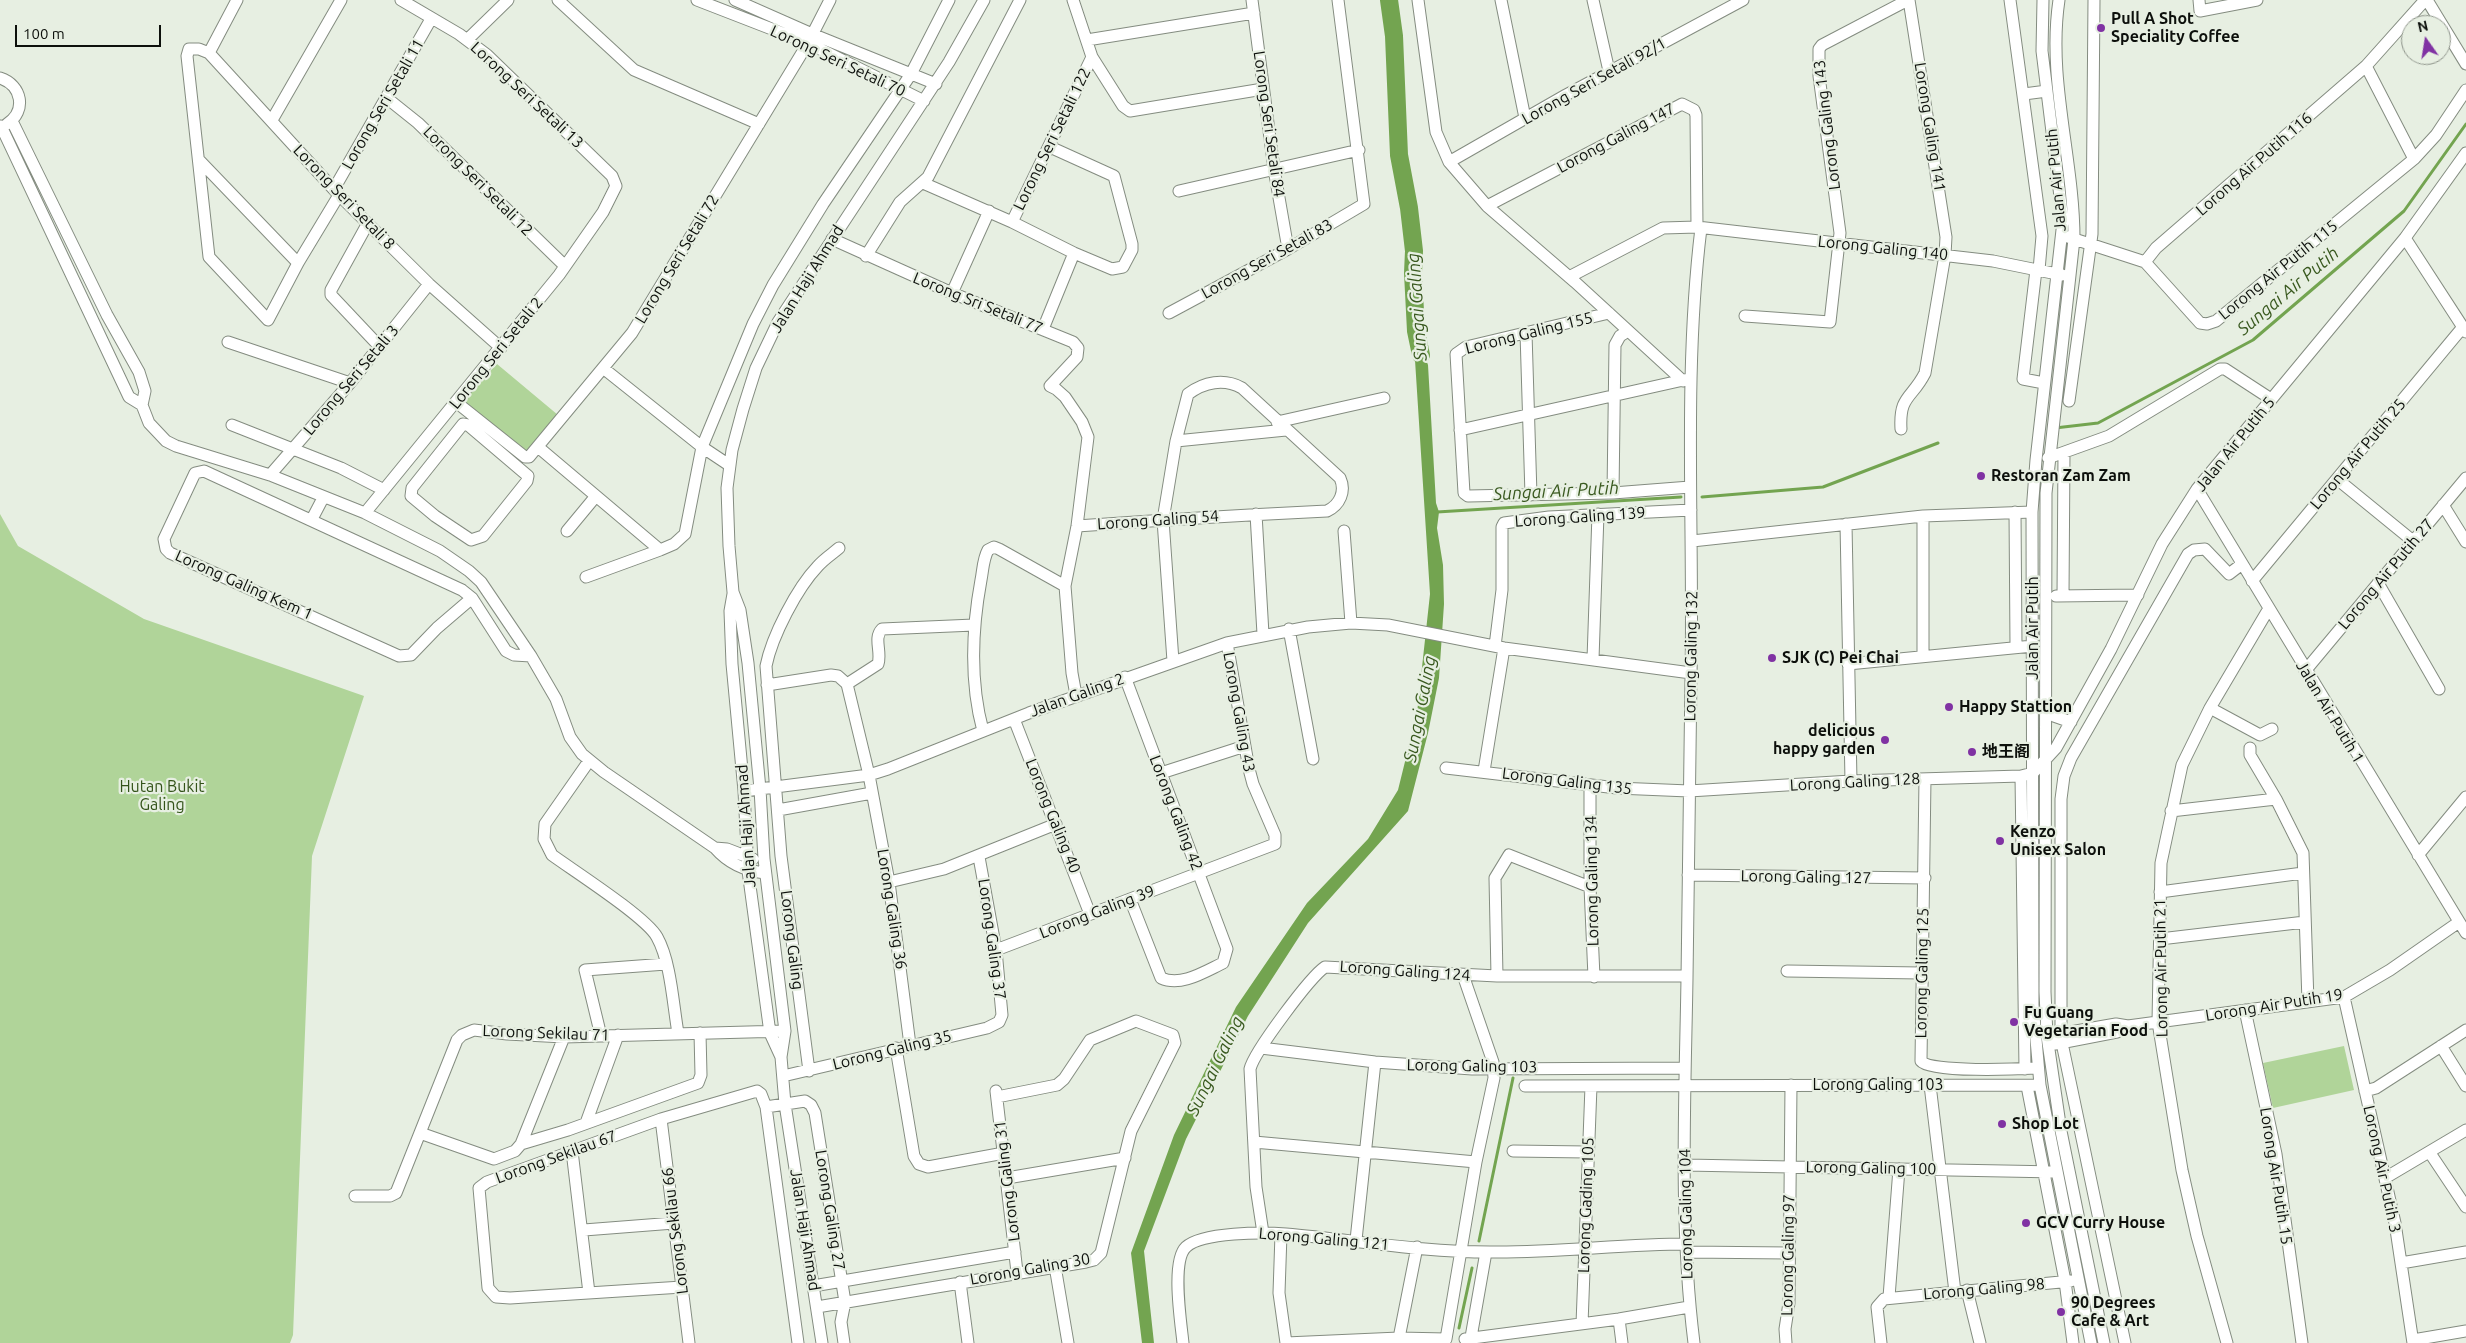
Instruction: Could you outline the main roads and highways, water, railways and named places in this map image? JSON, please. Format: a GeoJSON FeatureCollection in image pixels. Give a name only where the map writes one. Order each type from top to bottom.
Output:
{"type":"FeatureCollection","features":[{"type":"Feature","properties":{"kind":"water"},"geometry":{"type":"Polygon","coordinates":[[[1416,331],[1428,365],[1436,503],[1439,512],[1437,528],[1443,565],[1444,604],[1439,678],[1428,733],[1408,811],[1308,923],[1248,1016],[1186,1139],[1144,1251],[1154,1343],[1142,1343],[1131,1253],[1174,1135],[1236,1007],[1307,903],[1368,839],[1398,790],[1417,713],[1430,594],[1415,360],[1416,331]]]}},
{"type":"Feature","properties":{"kind":"waterway","name":"Sungai Galing"},"geometry":{"type":"LineString","coordinates":[[1389,0],[1394,36],[1399,155],[1409,208],[1414,251],[1413,273],[1416,331],[1421,355]]}},
{"type":"Feature","properties":{"kind":"waterway","name":"Sungai Air Putih"},"geometry":{"type":"LineString","coordinates":[[2055,428],[2098,423],[2253,340],[2404,211],[2466,124]]}},
{"type":"Feature","properties":{"kind":"waterway","name":"Sungai Air Putih"},"geometry":{"type":"LineString","coordinates":[[1702,497],[1823,487],[1938,443]]}},
{"type":"Feature","properties":{"kind":"waterway","name":"Sungai Air Putih"},"geometry":{"type":"LineString","coordinates":[[1437,512],[1681,497]]}},
{"type":"Feature","properties":{"kind":"waterway"},"geometry":{"type":"LineString","coordinates":[[1479,1241],[1513,1078]]}},
{"type":"Feature","properties":{"kind":"waterway"},"geometry":{"type":"LineString","coordinates":[[1459,1328],[1472,1268]]}},
{"type":"Feature","properties":{"kind":"place","name":"Pull A Shot Speciality Coffee"},"geometry":{"type":"Point","coordinates":[2101,28]}},
{"type":"Feature","properties":{"kind":"place","name":"Restoran Zam Zam"},"geometry":{"type":"Point","coordinates":[1981,476]}},
{"type":"Feature","properties":{"kind":"place","name":"SJK (C) Pei Chai"},"geometry":{"type":"Point","coordinates":[1772,658]}},
{"type":"Feature","properties":{"kind":"place","name":"Happy Stattion"},"geometry":{"type":"Point","coordinates":[1949,707]}},
{"type":"Feature","properties":{"kind":"place","name":"delicious happy garden"},"geometry":{"type":"Point","coordinates":[1885,740]}},
{"type":"Feature","properties":{"kind":"place","name":"地王阁"},"geometry":{"type":"Point","coordinates":[1972,752]}},
{"type":"Feature","properties":{"kind":"place","name":"Kenzo Unisex Salon"},"geometry":{"type":"Point","coordinates":[2000,841]}},
{"type":"Feature","properties":{"kind":"place","name":"Fu Guang Vegetarian Food"},"geometry":{"type":"Point","coordinates":[2014,1022]}},
{"type":"Feature","properties":{"kind":"place","name":"Shop Lot"},"geometry":{"type":"Point","coordinates":[2002,1124]}},
{"type":"Feature","properties":{"kind":"place","name":"GCV Curry House"},"geometry":{"type":"Point","coordinates":[2026,1223]}},
{"type":"Feature","properties":{"kind":"place","name":"90 Degrees Cafe & Art"},"geometry":{"type":"Point","coordinates":[2061,1312]}},
{"type":"Feature","properties":{"kind":"park label","name":"Hutan Bukit Galing"},"geometry":{"type":"Point","coordinates":[162,796]}}]}
